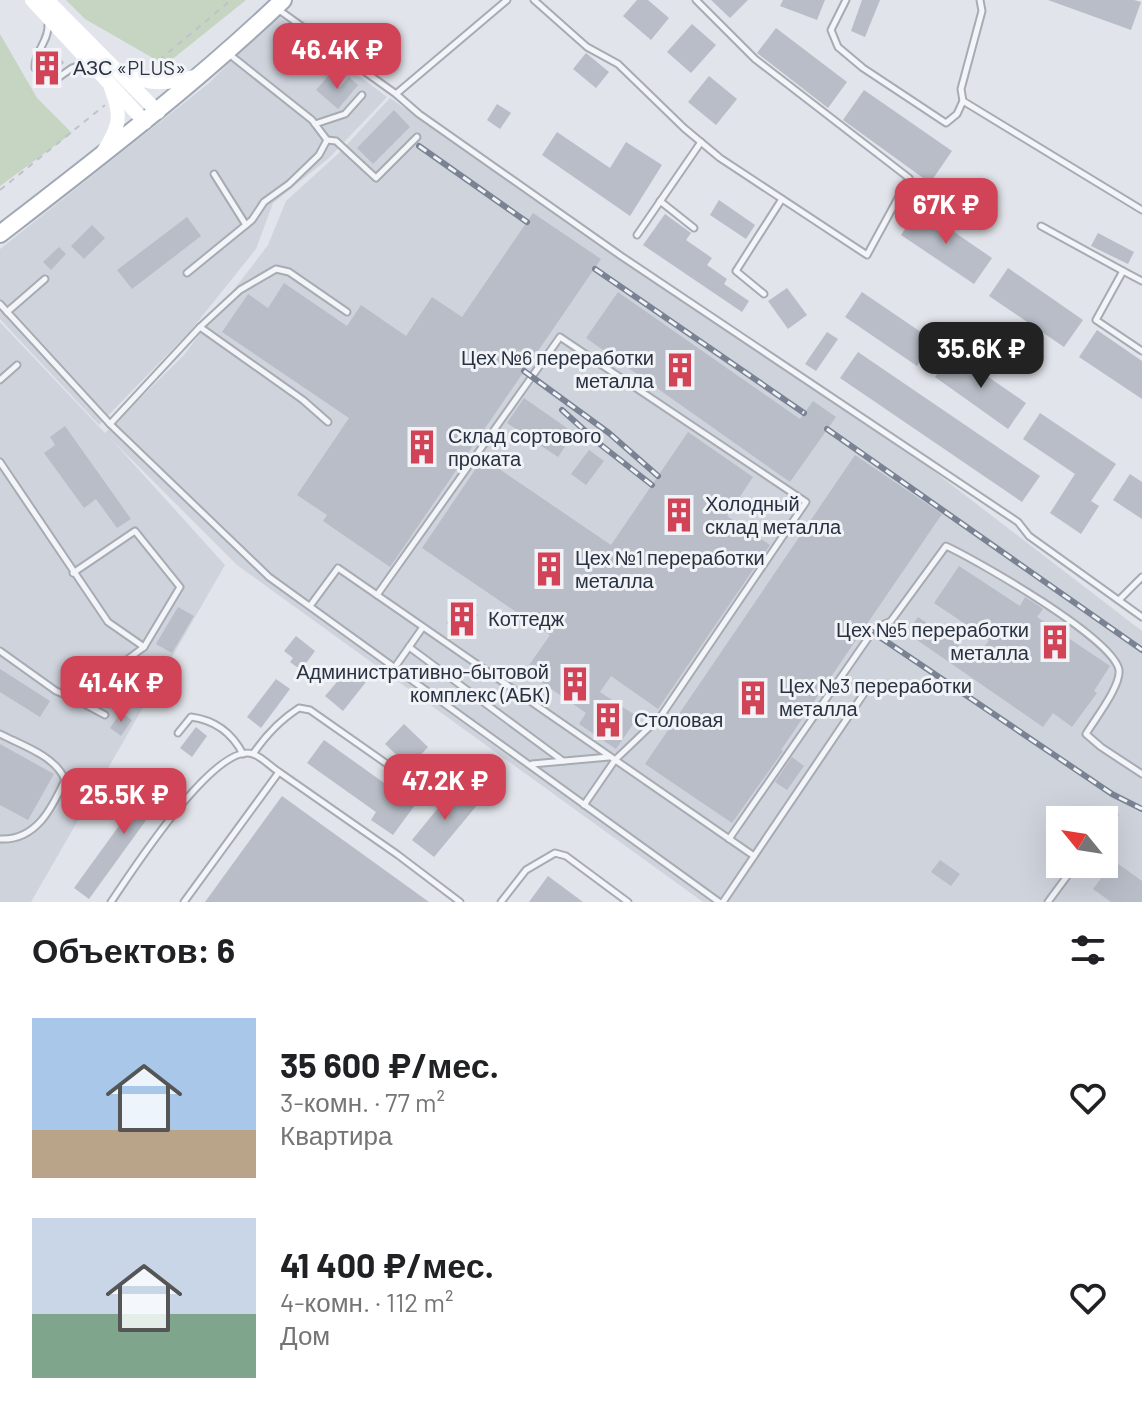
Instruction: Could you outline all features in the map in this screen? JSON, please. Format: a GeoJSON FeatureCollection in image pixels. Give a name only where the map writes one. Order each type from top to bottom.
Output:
{"type":"FeatureCollection","features":[{"type":"Feature","properties":{"kind":"main road"},"geometry":{"type":"LineString","coordinates":[[32,0],[90,61],[112,74],[154,84],[202,74]]}},
{"type":"Feature","properties":{"kind":"main road"},"geometry":{"type":"LineString","coordinates":[[47,0],[152,117]]}},
{"type":"Feature","properties":{"kind":"main road"},"geometry":{"type":"LineString","coordinates":[[0,234],[152,117],[279,4]]}},
{"type":"Feature","properties":{"kind":"main road"},"geometry":{"type":"LineString","coordinates":[[100,157],[112,138],[120,115],[112,74]]}},
{"type":"Feature","properties":{"kind":"lane"},"geometry":{"type":"LineString","coordinates":[[396,94],[507,0]]}},
{"type":"Feature","properties":{"kind":"lane"},"geometry":{"type":"LineString","coordinates":[[534,0],[587,47],[618,64],[720,158],[867,255],[909,178],[755,59],[696,0]]}},
{"type":"Feature","properties":{"kind":"lane"},"geometry":{"type":"LineString","coordinates":[[846,0],[831,30],[838,47],[863,68],[946,123],[957,114],[963,101],[961,89],[982,11],[980,0]]}},
{"type":"Feature","properties":{"kind":"lane"},"geometry":{"type":"LineString","coordinates":[[279,4],[419,114],[621,256],[1018,522],[1029,536],[1142,617]]}},
{"type":"Feature","properties":{"kind":"lane"},"geometry":{"type":"LineString","coordinates":[[47,16],[49,32],[34,58],[35,68],[45,80],[52,82],[72,68],[90,61]]}},
{"type":"Feature","properties":{"kind":"lane"},"geometry":{"type":"LineString","coordinates":[[227,53],[315,124],[327,140],[336,141],[376,178],[417,137]]}},
{"type":"Feature","properties":{"kind":"lane"},"geometry":{"type":"LineString","coordinates":[[315,124],[345,114],[362,95]]}},
{"type":"Feature","properties":{"kind":"lane"},"geometry":{"type":"LineString","coordinates":[[963,101],[1142,210]]}},
{"type":"Feature","properties":{"kind":"lane"},"geometry":{"type":"LineString","coordinates":[[187,273],[246,225],[264,202],[289,184],[319,155],[327,140]]}},
{"type":"Feature","properties":{"kind":"lane"},"geometry":{"type":"LineString","coordinates":[[637,235],[701,142]]}},
{"type":"Feature","properties":{"kind":"lane"},"geometry":{"type":"LineString","coordinates":[[214,174],[246,225]]}},
{"type":"Feature","properties":{"kind":"lane"},"geometry":{"type":"LineString","coordinates":[[764,294],[736,271],[782,199]]}},
{"type":"Feature","properties":{"kind":"lane"},"geometry":{"type":"LineString","coordinates":[[660,201],[694,228]]}},
{"type":"Feature","properties":{"kind":"lane"},"geometry":{"type":"LineString","coordinates":[[1041,226],[1142,281]]}},
{"type":"Feature","properties":{"kind":"lane"},"geometry":{"type":"LineString","coordinates":[[110,424],[200,327],[240,290],[276,269],[289,272],[347,312]]}},
{"type":"Feature","properties":{"kind":"lane"},"geometry":{"type":"LineString","coordinates":[[1123,271],[1096,320],[1142,351]]}},
{"type":"Feature","properties":{"kind":"lane"},"geometry":{"type":"LineString","coordinates":[[7,312],[45,279]]}},
{"type":"Feature","properties":{"kind":"lane"},"geometry":{"type":"LineString","coordinates":[[0,304],[110,424],[269,577],[721,902],[867,689]]}},
{"type":"Feature","properties":{"kind":"lane"},"geometry":{"type":"LineString","coordinates":[[200,327],[303,400],[328,422]]}},
{"type":"Feature","properties":{"kind":"lane"},"geometry":{"type":"LineString","coordinates":[[377,595],[560,337],[806,502],[661,716],[612,758],[584,805]]}},
{"type":"Feature","properties":{"kind":"lane"},"geometry":{"type":"LineString","coordinates":[[0,380],[17,365]]}},
{"type":"Feature","properties":{"kind":"lane"},"geometry":{"type":"LineString","coordinates":[[0,462],[108,622],[144,647]]}},
{"type":"Feature","properties":{"kind":"lane"},"geometry":{"type":"LineString","coordinates":[[73,573],[135,531],[180,587],[144,647],[124,662],[105,664],[73,698]]}},
{"type":"Feature","properties":{"kind":"lane"},"geometry":{"type":"LineString","coordinates":[[729,839],[875,628],[891,621],[946,546],[970,557],[1055,609],[1111,654],[1119,667],[1119,681],[1086,734],[1142,774]]}},
{"type":"Feature","properties":{"kind":"lane"},"geometry":{"type":"LineString","coordinates":[[310,606],[338,568],[754,856]]}},
{"type":"Feature","properties":{"kind":"lane"},"geometry":{"type":"LineString","coordinates":[[1119,600],[1142,577]]}},
{"type":"Feature","properties":{"kind":"lane"},"geometry":{"type":"LineString","coordinates":[[395,667],[423,627]]}},
{"type":"Feature","properties":{"kind":"lane"},"geometry":{"type":"LineString","coordinates":[[409,647],[563,761]]}},
{"type":"Feature","properties":{"kind":"lane"},"geometry":{"type":"LineString","coordinates":[[0,651],[56,691],[105,715]]}},
{"type":"Feature","properties":{"kind":"lane"},"geometry":{"type":"LineString","coordinates":[[253,754],[267,734],[299,708],[310,710],[415,787]]}},
{"type":"Feature","properties":{"kind":"lane"},"geometry":{"type":"LineString","coordinates":[[178,733],[191,717],[204,719],[234,737],[243,754]]}},
{"type":"Feature","properties":{"kind":"lane"},"geometry":{"type":"LineString","coordinates":[[0,734],[52,762],[65,780],[43,820],[23,836],[0,839]]}},
{"type":"Feature","properties":{"kind":"lane"},"geometry":{"type":"LineString","coordinates":[[111,902],[159,833],[204,779],[221,763],[243,754],[253,754],[460,902]]}},
{"type":"Feature","properties":{"kind":"lane"},"geometry":{"type":"LineString","coordinates":[[530,765],[612,758]]}},
{"type":"Feature","properties":{"kind":"lane"},"geometry":{"type":"LineString","coordinates":[[184,902],[279,772]]}},
{"type":"Feature","properties":{"kind":"lane"},"geometry":{"type":"LineString","coordinates":[[501,902],[526,870],[555,853],[566,856],[628,902]]}},
{"type":"Feature","properties":{"kind":"lane"},"geometry":{"type":"LineString","coordinates":[[1048,902],[1066,878]]}},
{"type":"Feature","properties":{"kind":"path"},"geometry":{"type":"LineString","coordinates":[[0,190],[231,0]]}},
{"type":"Feature","properties":{"kind":"shaded area"},"geometry":{"type":"Polygon","coordinates":[[[277,15],[387,97],[329,158],[273,203],[256,249],[191,330],[99,425],[0,319],[0,249],[208,84],[277,15]]]}},
{"type":"Feature","properties":{"kind":"shaded area"},"geometry":{"type":"Polygon","coordinates":[[[390,98],[634,269],[927,466],[1142,631],[1142,902],[703,902],[237,565],[110,438],[225,565],[31,902],[0,902],[0,322],[105,433],[183,356],[268,245],[286,201],[340,152],[390,98]]]}},
{"type":"Feature","properties":{"kind":"green space"},"geometry":{"type":"Polygon","coordinates":[[[66,0],[246,0],[165,65],[85,19],[66,0]]]}},
{"type":"Feature","properties":{"kind":"green space"},"geometry":{"type":"Polygon","coordinates":[[[0,34],[37,98],[72,133],[0,186],[0,34]]]}},
{"type":"Feature","properties":{"kind":"building"},"geometry":{"type":"Polygon","coordinates":[[[637,0],[648,0],[669,18],[651,40],[623,16],[637,0]]]}},
{"type":"Feature","properties":{"kind":"building"},"geometry":{"type":"Polygon","coordinates":[[[711,0],[748,0],[730,18],[711,0]]]}},
{"type":"Feature","properties":{"kind":"building"},"geometry":{"type":"Polygon","coordinates":[[[783,0],[825,0],[817,20],[780,6],[783,0]]]}},
{"type":"Feature","properties":{"kind":"building"},"geometry":{"type":"Polygon","coordinates":[[[862,0],[880,0],[865,37],[851,31],[862,0]]]}},
{"type":"Feature","properties":{"kind":"building"},"geometry":{"type":"Polygon","coordinates":[[[1048,0],[1134,0],[1141,2],[1131,30],[1048,0]]]}},
{"type":"Feature","properties":{"kind":"building"},"geometry":{"type":"Polygon","coordinates":[[[692,24],[716,45],[691,73],[667,52],[692,24]]]}},
{"type":"Feature","properties":{"kind":"building"},"geometry":{"type":"Polygon","coordinates":[[[776,28],[847,82],[828,108],[757,53],[776,28]]]}},
{"type":"Feature","properties":{"kind":"building"},"geometry":{"type":"Polygon","coordinates":[[[57,53],[64,63],[48,75],[41,65],[57,53]]]}},
{"type":"Feature","properties":{"kind":"building"},"geometry":{"type":"Polygon","coordinates":[[[586,53],[609,72],[596,88],[573,69],[586,53]]]}},
{"type":"Feature","properties":{"kind":"building"},"geometry":{"type":"Polygon","coordinates":[[[328,76],[340,87],[349,77],[358,85],[338,109],[316,90],[328,76]]]}},
{"type":"Feature","properties":{"kind":"building"},"geometry":{"type":"Polygon","coordinates":[[[709,76],[737,99],[716,125],[688,102],[709,76]]]}},
{"type":"Feature","properties":{"kind":"building"},"geometry":{"type":"Polygon","coordinates":[[[864,90],[952,151],[930,183],[843,120],[864,90]]]}},
{"type":"Feature","properties":{"kind":"building"},"geometry":{"type":"Polygon","coordinates":[[[497,104],[511,113],[500,129],[487,120],[497,104]]]}},
{"type":"Feature","properties":{"kind":"building"},"geometry":{"type":"Polygon","coordinates":[[[394,110],[410,127],[373,164],[357,148],[394,110]]]}},
{"type":"Feature","properties":{"kind":"building"},"geometry":{"type":"Polygon","coordinates":[[[557,132],[610,168],[626,142],[662,165],[630,216],[542,155],[557,132]]]}},
{"type":"Feature","properties":{"kind":"building"},"geometry":{"type":"Polygon","coordinates":[[[719,200],[755,225],[746,239],[710,215],[719,200]]]}},
{"type":"Feature","properties":{"kind":"building"},"geometry":{"type":"Polygon","coordinates":[[[919,208],[992,258],[974,284],[901,235],[919,208]]]}},
{"type":"Feature","properties":{"kind":"building"},"geometry":{"type":"Polygon","coordinates":[[[533,213],[601,259],[390,567],[323,521],[327,515],[297,495],[349,418],[222,332],[248,294],[268,308],[284,283],[347,326],[361,305],[406,336],[432,297],[462,317],[533,213]]]}},
{"type":"Feature","properties":{"kind":"building"},"geometry":{"type":"Polygon","coordinates":[[[665,214],[691,233],[686,240],[712,258],[707,265],[727,279],[724,284],[749,301],[742,312],[643,245],[665,214]]]}},
{"type":"Feature","properties":{"kind":"building"},"geometry":{"type":"Polygon","coordinates":[[[187,217],[201,236],[132,289],[117,270],[187,217]]]}},
{"type":"Feature","properties":{"kind":"building"},"geometry":{"type":"Polygon","coordinates":[[[92,225],[105,238],[84,259],[71,246],[92,225]]]}},
{"type":"Feature","properties":{"kind":"building"},"geometry":{"type":"Polygon","coordinates":[[[1098,233],[1134,252],[1128,264],[1091,246],[1098,233]]]}},
{"type":"Feature","properties":{"kind":"building"},"geometry":{"type":"Polygon","coordinates":[[[59,247],[66,254],[51,270],[43,262],[59,247]]]}},
{"type":"Feature","properties":{"kind":"building"},"geometry":{"type":"Polygon","coordinates":[[[1008,268],[1083,320],[1064,347],[989,296],[1008,268]]]}},
{"type":"Feature","properties":{"kind":"building"},"geometry":{"type":"Polygon","coordinates":[[[787,288],[807,315],[788,329],[768,301],[787,288]]]}},
{"type":"Feature","properties":{"kind":"building","name":"Цех №6 переработки металла"},"geometry":{"type":"Polygon","coordinates":[[[618,292],[800,419],[813,401],[836,417],[790,482],[586,338],[618,292]]]}},
{"type":"Feature","properties":{"kind":"building"},"geometry":{"type":"Polygon","coordinates":[[[862,292],[934,341],[917,366],[845,317],[862,292]]]}},
{"type":"Feature","properties":{"kind":"building"},"geometry":{"type":"Polygon","coordinates":[[[1097,330],[1142,361],[1142,399],[1079,357],[1097,330]]]}},
{"type":"Feature","properties":{"kind":"building"},"geometry":{"type":"Polygon","coordinates":[[[827,332],[838,339],[816,371],[805,364],[827,332]]]}},
{"type":"Feature","properties":{"kind":"building"},"geometry":{"type":"Polygon","coordinates":[[[858,352],[1040,476],[1022,502],[840,378],[858,352]]]}},
{"type":"Feature","properties":{"kind":"building"},"geometry":{"type":"Polygon","coordinates":[[[952,352],[1026,403],[1008,429],[935,377],[952,352]]]}},
{"type":"Feature","properties":{"kind":"building"},"geometry":{"type":"Polygon","coordinates":[[[524,398],[574,433],[558,457],[507,423],[524,398]]]}},
{"type":"Feature","properties":{"kind":"building"},"geometry":{"type":"Polygon","coordinates":[[[1040,413],[1116,464],[1091,501],[1099,506],[1081,534],[1050,513],[1075,474],[1023,439],[1040,413]]]}},
{"type":"Feature","properties":{"kind":"building"},"geometry":{"type":"Polygon","coordinates":[[[65,426],[131,519],[117,528],[96,499],[84,508],[44,453],[55,445],[50,437],[65,426]]]}},
{"type":"Feature","properties":{"kind":"building"},"geometry":{"type":"Polygon","coordinates":[[[688,432],[753,477],[727,516],[770,545],[658,709],[611,676],[600,692],[638,717],[616,749],[579,724],[586,713],[525,671],[550,635],[422,548],[483,458],[611,545],[688,432]]]}},
{"type":"Feature","properties":{"kind":"building"},"geometry":{"type":"Polygon","coordinates":[[[589,450],[604,461],[586,485],[571,474],[589,450]]]}},
{"type":"Feature","properties":{"kind":"building","name":"Цех №3 переработки металла"},"geometry":{"type":"Polygon","coordinates":[[[855,455],[942,514],[732,823],[645,764],[855,455]]]}},
{"type":"Feature","properties":{"kind":"building"},"geometry":{"type":"Polygon","coordinates":[[[1130,474],[1142,482],[1142,519],[1113,500],[1130,474]]]}},
{"type":"Feature","properties":{"kind":"building"},"geometry":{"type":"Polygon","coordinates":[[[959,566],[1020,606],[1025,597],[1039,606],[1043,609],[1037,617],[1110,666],[1094,691],[1097,693],[1072,727],[1053,713],[1043,727],[907,633],[918,617],[977,658],[989,640],[934,603],[959,566]]]}},
{"type":"Feature","properties":{"kind":"building","name":"Коттедж"},"geometry":{"type":"Polygon","coordinates":[[[464,606],[478,615],[466,631],[459,626],[456,630],[446,623],[452,615],[458,615],[464,606]]]}},
{"type":"Feature","properties":{"kind":"building"},"geometry":{"type":"Polygon","coordinates":[[[178,607],[194,616],[172,653],[156,644],[178,607]]]}},
{"type":"Feature","properties":{"kind":"building"},"geometry":{"type":"Polygon","coordinates":[[[296,636],[315,651],[301,670],[290,662],[293,658],[284,651],[296,636]]]}},
{"type":"Feature","properties":{"kind":"building"},"geometry":{"type":"Polygon","coordinates":[[[349,668],[366,682],[343,711],[325,696],[349,668]]]}},
{"type":"Feature","properties":{"kind":"building"},"geometry":{"type":"Polygon","coordinates":[[[0,669],[50,701],[40,717],[0,692],[0,669]]]}},
{"type":"Feature","properties":{"kind":"building"},"geometry":{"type":"Polygon","coordinates":[[[276,679],[290,689],[261,728],[247,717],[276,679]]]}},
{"type":"Feature","properties":{"kind":"building"},"geometry":{"type":"Polygon","coordinates":[[[121,712],[132,720],[121,736],[110,728],[121,712]]]}},
{"type":"Feature","properties":{"kind":"building"},"geometry":{"type":"Polygon","coordinates":[[[404,724],[428,747],[409,767],[385,744],[404,724]]]}},
{"type":"Feature","properties":{"kind":"building"},"geometry":{"type":"Polygon","coordinates":[[[196,727],[207,736],[192,757],[180,748],[196,727]]]}},
{"type":"Feature","properties":{"kind":"building"},"geometry":{"type":"Polygon","coordinates":[[[324,740],[415,805],[393,835],[371,820],[376,812],[307,763],[324,740]]]}},
{"type":"Feature","properties":{"kind":"building"},"geometry":{"type":"Polygon","coordinates":[[[0,744],[54,774],[28,820],[0,805],[0,744]]]}},
{"type":"Feature","properties":{"kind":"building"},"geometry":{"type":"Polygon","coordinates":[[[792,757],[804,766],[787,790],[775,782],[792,757]]]}},
{"type":"Feature","properties":{"kind":"building"},"geometry":{"type":"Polygon","coordinates":[[[158,772],[173,783],[89,899],[74,888],[158,772]]]}},
{"type":"Feature","properties":{"kind":"building"},"geometry":{"type":"Polygon","coordinates":[[[456,786],[478,804],[434,857],[412,840],[456,786]]]}},
{"type":"Feature","properties":{"kind":"building"},"geometry":{"type":"Polygon","coordinates":[[[282,796],[429,902],[205,902],[282,796]]]}},
{"type":"Feature","properties":{"kind":"building"},"geometry":{"type":"Polygon","coordinates":[[[940,860],[960,874],[951,886],[931,872],[940,860]]]}},
{"type":"Feature","properties":{"kind":"building"},"geometry":{"type":"Polygon","coordinates":[[[1118,864],[1142,881],[1142,902],[1111,902],[1093,889],[1101,878],[1118,878],[1118,864]]]}},
{"type":"Feature","properties":{"kind":"building"},"geometry":{"type":"Polygon","coordinates":[[[548,876],[583,902],[529,902],[548,876]]]}},
{"type":"Feature","properties":{"kind":"railway"},"geometry":{"type":"LineString","coordinates":[[419,146],[527,222]]}},
{"type":"Feature","properties":{"kind":"railway"},"geometry":{"type":"LineString","coordinates":[[595,269],[804,413]]}},
{"type":"Feature","properties":{"kind":"railway"},"geometry":{"type":"LineString","coordinates":[[524,371],[609,433],[658,476]]}},
{"type":"Feature","properties":{"kind":"railway"},"geometry":{"type":"LineString","coordinates":[[562,410],[652,485]]}},
{"type":"Feature","properties":{"kind":"railway"},"geometry":{"type":"LineString","coordinates":[[827,429],[1142,650]]}},
{"type":"Feature","properties":{"kind":"railway"},"geometry":{"type":"LineString","coordinates":[[865,627],[1112,794],[1142,809]]}},
{"type":"Feature","properties":{"kind":"place","name":"АЗС «PLUS»"},"geometry":{"type":"Point","coordinates":[47,68]}},
{"type":"Feature","properties":{"kind":"place","name":"Цех №6 переработки металла"},"geometry":{"type":"Point","coordinates":[680,370]}},
{"type":"Feature","properties":{"kind":"place","name":"Склад сортового проката"},"geometry":{"type":"Point","coordinates":[422,447]}},
{"type":"Feature","properties":{"kind":"place","name":"Холодный склад металла"},"geometry":{"type":"Point","coordinates":[679,515]}},
{"type":"Feature","properties":{"kind":"place","name":"Цех №1 переработки металла"},"geometry":{"type":"Point","coordinates":[549,569]}},
{"type":"Feature","properties":{"kind":"place","name":"Коттедж"},"geometry":{"type":"Point","coordinates":[462,619]}},
{"type":"Feature","properties":{"kind":"place","name":"Цех №5 переработки металла"},"geometry":{"type":"Point","coordinates":[1055,642]}},
{"type":"Feature","properties":{"kind":"place","name":"Административно-бытовой комплекс (АБК)"},"geometry":{"type":"Point","coordinates":[575,684]}},
{"type":"Feature","properties":{"kind":"place","name":"Цех №3 переработки металла"},"geometry":{"type":"Point","coordinates":[753,698]}},
{"type":"Feature","properties":{"kind":"place","name":"Столовая"},"geometry":{"type":"Point","coordinates":[608,720]}}]}
